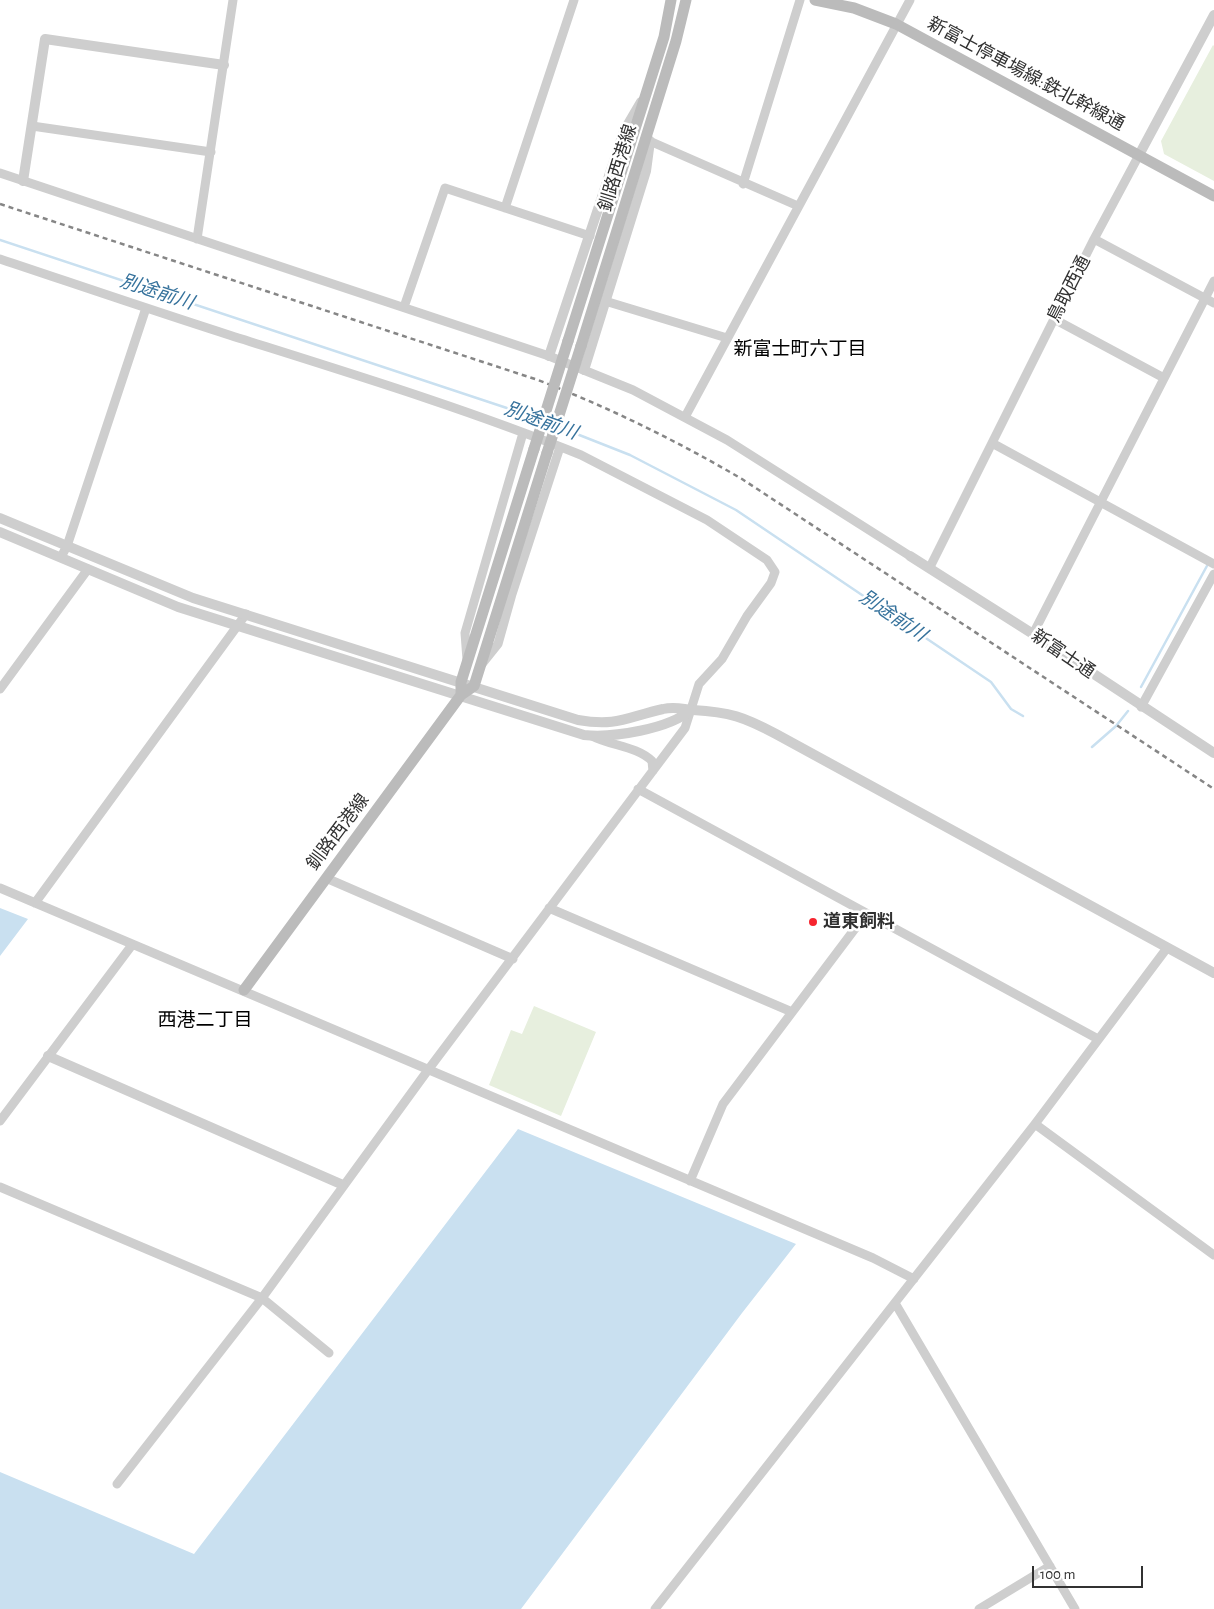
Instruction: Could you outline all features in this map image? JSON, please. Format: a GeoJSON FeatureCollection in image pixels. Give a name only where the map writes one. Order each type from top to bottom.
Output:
{"type":"FeatureCollection","features":[{"type":"Feature","properties":{"kind":"main road","name":"釧路西港線"},"geometry":{"type":"LineString","coordinates":[[467,664],[632,133],[664,37],[671,0]]}},
{"type":"Feature","properties":{"kind":"main road","name":"釧路西港線"},"geometry":{"type":"LineString","coordinates":[[479,668],[546,453],[648,140],[686,0]]}},
{"type":"Feature","properties":{"kind":"main road","name":"新富士停車場線:鉄北幹線通"},"geometry":{"type":"LineString","coordinates":[[815,0],[832,1],[896,24],[1214,196]]}},
{"type":"Feature","properties":{"kind":"main road"},"geometry":{"type":"LineString","coordinates":[[461,695],[461,682],[467,664]]}},
{"type":"Feature","properties":{"kind":"main road"},"geometry":{"type":"LineString","coordinates":[[474,686],[479,668]]}},
{"type":"Feature","properties":{"kind":"main road","name":"釧路西港線"},"geometry":{"type":"LineString","coordinates":[[244,990],[461,695],[474,686]]}},
{"type":"Feature","properties":{"kind":"street"},"geometry":{"type":"LineString","coordinates":[[197,239],[233,0]]}},
{"type":"Feature","properties":{"kind":"street"},"geometry":{"type":"LineString","coordinates":[[505,208],[574,0]]}},
{"type":"Feature","properties":{"kind":"street"},"geometry":{"type":"LineString","coordinates":[[743,184],[800,0]]}},
{"type":"Feature","properties":{"kind":"street"},"geometry":{"type":"LineString","coordinates":[[684,417],[910,0]]}},
{"type":"Feature","properties":{"kind":"street","name":"鳥取西通"},"geometry":{"type":"LineString","coordinates":[[930,567],[1094,239],[1214,15]]}},
{"type":"Feature","properties":{"kind":"street"},"geometry":{"type":"LineString","coordinates":[[23,181],[45,39],[224,64]]}},
{"type":"Feature","properties":{"kind":"street"},"geometry":{"type":"LineString","coordinates":[[549,356],[624,131],[644,98]]}},
{"type":"Feature","properties":{"kind":"street"},"geometry":{"type":"LineString","coordinates":[[32,126],[211,152]]}},
{"type":"Feature","properties":{"kind":"street"},"geometry":{"type":"LineString","coordinates":[[632,133],[743,184],[798,206]]}},
{"type":"Feature","properties":{"kind":"street"},"geometry":{"type":"LineString","coordinates":[[584,370],[646,171],[648,140]]}},
{"type":"Feature","properties":{"kind":"street"},"geometry":{"type":"LineString","coordinates":[[0,173],[549,356],[634,390],[727,440],[910,556]]}},
{"type":"Feature","properties":{"kind":"street"},"geometry":{"type":"LineString","coordinates":[[404,307],[444,188],[590,236]]}},
{"type":"Feature","properties":{"kind":"street"},"geometry":{"type":"LineString","coordinates":[[1094,239],[1214,302]]}},
{"type":"Feature","properties":{"kind":"street"},"geometry":{"type":"LineString","coordinates":[[0,259],[146,308],[448,404],[581,455],[707,520],[767,560],[774,572],[770,583],[747,616],[722,659],[699,684],[685,728],[428,1070],[262,1298],[117,1484]]}},
{"type":"Feature","properties":{"kind":"street"},"geometry":{"type":"LineString","coordinates":[[1033,634],[1214,281]]}},
{"type":"Feature","properties":{"kind":"street"},"geometry":{"type":"LineString","coordinates":[[605,301],[727,338]]}},
{"type":"Feature","properties":{"kind":"street"},"geometry":{"type":"LineString","coordinates":[[61,557],[67,546],[146,308]]}},
{"type":"Feature","properties":{"kind":"street"},"geometry":{"type":"LineString","coordinates":[[1054,319],[1164,378]]}},
{"type":"Feature","properties":{"kind":"street"},"geometry":{"type":"LineString","coordinates":[[467,664],[465,633],[523,433]]}},
{"type":"Feature","properties":{"kind":"street"},"geometry":{"type":"LineString","coordinates":[[992,443],[1214,564]]}},
{"type":"Feature","properties":{"kind":"street"},"geometry":{"type":"LineString","coordinates":[[479,668],[498,644],[512,594],[560,447]]}},
{"type":"Feature","properties":{"kind":"street"},"geometry":{"type":"LineString","coordinates":[[0,518],[193,598],[578,720],[601,724],[639,717],[662,709],[681,706],[691,710],[725,712],[750,720],[1214,973]]}},
{"type":"Feature","properties":{"kind":"street"},"geometry":{"type":"LineString","coordinates":[[0,532],[178,607],[645,754],[652,761],[653,770]]}},
{"type":"Feature","properties":{"kind":"street","name":"新富士通"},"geometry":{"type":"LineString","coordinates":[[910,556],[930,567],[1141,707],[1214,753]]}},
{"type":"Feature","properties":{"kind":"street"},"geometry":{"type":"LineString","coordinates":[[0,689],[4,677],[88,569]]}},
{"type":"Feature","properties":{"kind":"street"},"geometry":{"type":"LineString","coordinates":[[1141,707],[1214,574]]}},
{"type":"Feature","properties":{"kind":"street"},"geometry":{"type":"LineString","coordinates":[[35,903],[246,614]]}},
{"type":"Feature","properties":{"kind":"street"},"geometry":{"type":"LineString","coordinates":[[592,736],[633,733],[682,718],[691,710]]}},
{"type":"Feature","properties":{"kind":"street"},"geometry":{"type":"LineString","coordinates":[[638,789],[1098,1039]]}},
{"type":"Feature","properties":{"kind":"street"},"geometry":{"type":"LineString","coordinates":[[326,878],[513,959]]}},
{"type":"Feature","properties":{"kind":"street"},"geometry":{"type":"LineString","coordinates":[[0,888],[873,1258],[914,1279]]}},
{"type":"Feature","properties":{"kind":"street"},"geometry":{"type":"LineString","coordinates":[[549,908],[792,1012]]}},
{"type":"Feature","properties":{"kind":"street"},"geometry":{"type":"LineString","coordinates":[[690,1181],[723,1104],[866,914]]}},
{"type":"Feature","properties":{"kind":"street"},"geometry":{"type":"LineString","coordinates":[[0,1122],[132,945]]}},
{"type":"Feature","properties":{"kind":"street"},"geometry":{"type":"LineString","coordinates":[[655,1609],[1035,1124],[1167,948]]}},
{"type":"Feature","properties":{"kind":"street"},"geometry":{"type":"LineString","coordinates":[[48,1056],[343,1185]]}},
{"type":"Feature","properties":{"kind":"street"},"geometry":{"type":"LineString","coordinates":[[1035,1124],[1214,1256]]}},
{"type":"Feature","properties":{"kind":"street"},"geometry":{"type":"LineString","coordinates":[[0,1186],[262,1298],[329,1353]]}},
{"type":"Feature","properties":{"kind":"street"},"geometry":{"type":"LineString","coordinates":[[895,1303],[1075,1609]]}},
{"type":"Feature","properties":{"kind":"street"},"geometry":{"type":"LineString","coordinates":[[979,1609],[1050,1566]]}},
{"type":"Feature","properties":{"kind":"green space"},"geometry":{"type":"Polygon","coordinates":[[[1213,45],[1214,181],[1164,154],[1161,141],[1213,45]]]}},
{"type":"Feature","properties":{"kind":"green space"},"geometry":{"type":"Polygon","coordinates":[[[534,1006],[596,1032],[561,1116],[489,1085],[511,1030],[522,1034],[534,1006]]]}},
{"type":"Feature","properties":{"kind":"water"},"geometry":{"type":"Polygon","coordinates":[[[0,908],[28,919],[0,956],[0,908]]]}},
{"type":"Feature","properties":{"kind":"water"},"geometry":{"type":"Polygon","coordinates":[[[518,1129],[796,1244],[742,1313],[521,1609],[0,1609],[0,1472],[194,1554],[518,1129]]]}},
{"type":"Feature","properties":{"kind":"waterway","name":"別途前川"},"geometry":{"type":"LineString","coordinates":[[0,240],[540,419]]}},
{"type":"Feature","properties":{"kind":"waterway","name":"別途前川"},"geometry":{"type":"LineString","coordinates":[[559,427],[630,455],[736,510],[991,682],[1011,709],[1023,716]]}},
{"type":"Feature","properties":{"kind":"waterway","name":"別途前川"},"geometry":{"type":"LineString","coordinates":[[1141,687],[1208,564]]}},
{"type":"Feature","properties":{"kind":"waterway","name":"別途前川"},"geometry":{"type":"LineString","coordinates":[[1092,747],[1116,726],[1128,711]]}},
{"type":"Feature","properties":{"kind":"railway"},"geometry":{"type":"LineString","coordinates":[[0,204],[538,380],[642,425],[742,479],[1214,789]]}},
{"type":"Feature","properties":{"kind":"place","name":"道東飼料"},"geometry":{"type":"Point","coordinates":[813,922]}},
{"type":"Feature","properties":{"kind":"district","name":"新富士町六丁目"},"geometry":{"type":"Point","coordinates":[800,349]}},
{"type":"Feature","properties":{"kind":"district","name":"西港二丁目"},"geometry":{"type":"Point","coordinates":[205,1020]}}]}
